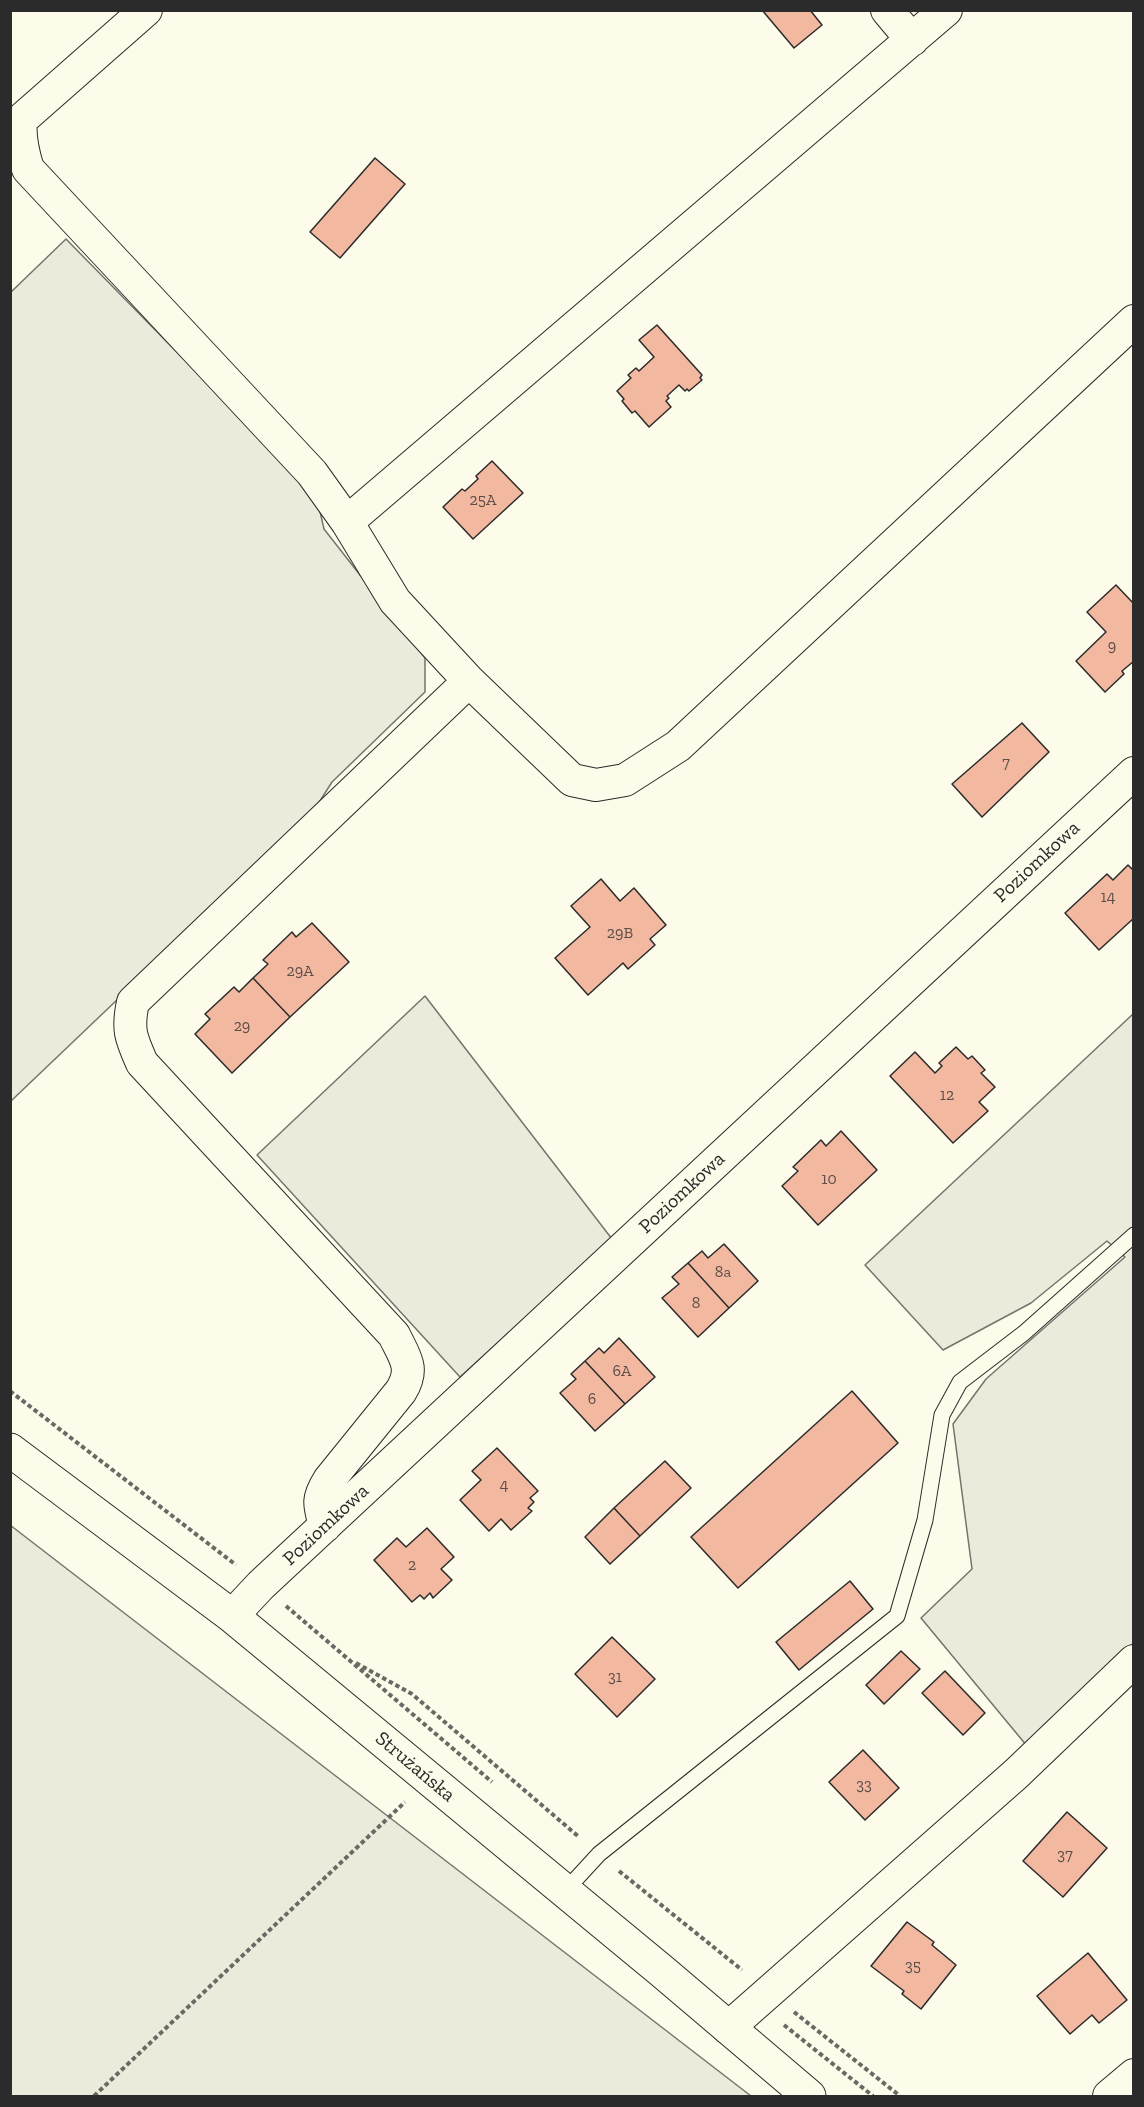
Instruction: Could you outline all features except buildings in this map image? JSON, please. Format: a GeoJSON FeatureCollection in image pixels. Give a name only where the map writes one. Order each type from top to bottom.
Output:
{"type":"FeatureCollection","features":[{"type":"Feature","properties":{"kind":"main road","name":"Strużańska"},"geometry":{"type":"LineString","coordinates":[[10,1450],[232,1616],[565,1891],[809,2097]]}},
{"type":"Feature","properties":{"kind":"street"},"geometry":{"type":"LineString","coordinates":[[146,10],[21,120],[22,148],[28,169],[312,473],[347,522],[395,601],[469,681],[572,780],[596,785],[625,780],[678,746],[1134,321]]}},
{"type":"Feature","properties":{"kind":"street"},"geometry":{"type":"LineString","coordinates":[[886,10],[912,40]]}},
{"type":"Feature","properties":{"kind":"street"},"geometry":{"type":"LineString","coordinates":[[347,522],[946,10]]}},
{"type":"Feature","properties":{"kind":"street"},"geometry":{"type":"LineString","coordinates":[[325,1526],[319,1500],[321,1492],[401,1391],[408,1379],[408,1365],[394,1335],[142,1063],[133,1044],[129,1022],[133,1002],[469,681]]}},
{"type":"Feature","properties":{"kind":"street","name":"Poziomkowa"},"geometry":{"type":"LineString","coordinates":[[232,1616],[261,1585],[1134,773]]}},
{"type":"Feature","properties":{"kind":"street"},"geometry":{"type":"LineString","coordinates":[[729,2028],[1016,1774],[1134,1661]]}},
{"type":"Feature","properties":{"kind":"street"},"geometry":{"type":"LineString","coordinates":[[1108,2097],[1134,2076]]}},
{"type":"Feature","properties":{"kind":"lane"},"geometry":{"type":"LineString","coordinates":[[565,1891],[599,1854],[897,1616],[925,1520],[942,1415],[960,1382],[1024,1333],[1134,1235]]}},
{"type":"Feature","properties":{"kind":"path"},"geometry":{"type":"LineString","coordinates":[[10,1391],[261,1585],[348,1659],[412,1694],[599,1854],[900,2097]]}},
{"type":"Feature","properties":{"kind":"path"},"geometry":{"type":"LineString","coordinates":[[94,2097],[410,1797]]}},
{"type":"Feature","properties":{"kind":"shaded area"},"geometry":{"type":"Polygon","coordinates":[[[66,239],[316,494],[324,529],[425,658],[425,692],[332,782],[311,815],[11,1101],[11,292],[66,239]]]}},
{"type":"Feature","properties":{"kind":"shaded area"},"geometry":{"type":"Polygon","coordinates":[[[425,996],[612,1239],[460,1377],[257,1155],[425,996]]]}},
{"type":"Feature","properties":{"kind":"shaded area"},"geometry":{"type":"Polygon","coordinates":[[[1133,1014],[1133,1644],[1027,1746],[921,1618],[972,1569],[953,1424],[986,1379],[1125,1257],[1107,1241],[1031,1303],[943,1350],[865,1265],[1133,1014]]]}},
{"type":"Feature","properties":{"kind":"shaded area"},"geometry":{"type":"Polygon","coordinates":[[[10,1525],[751,2096],[11,2096],[10,1525]]]}}]}
